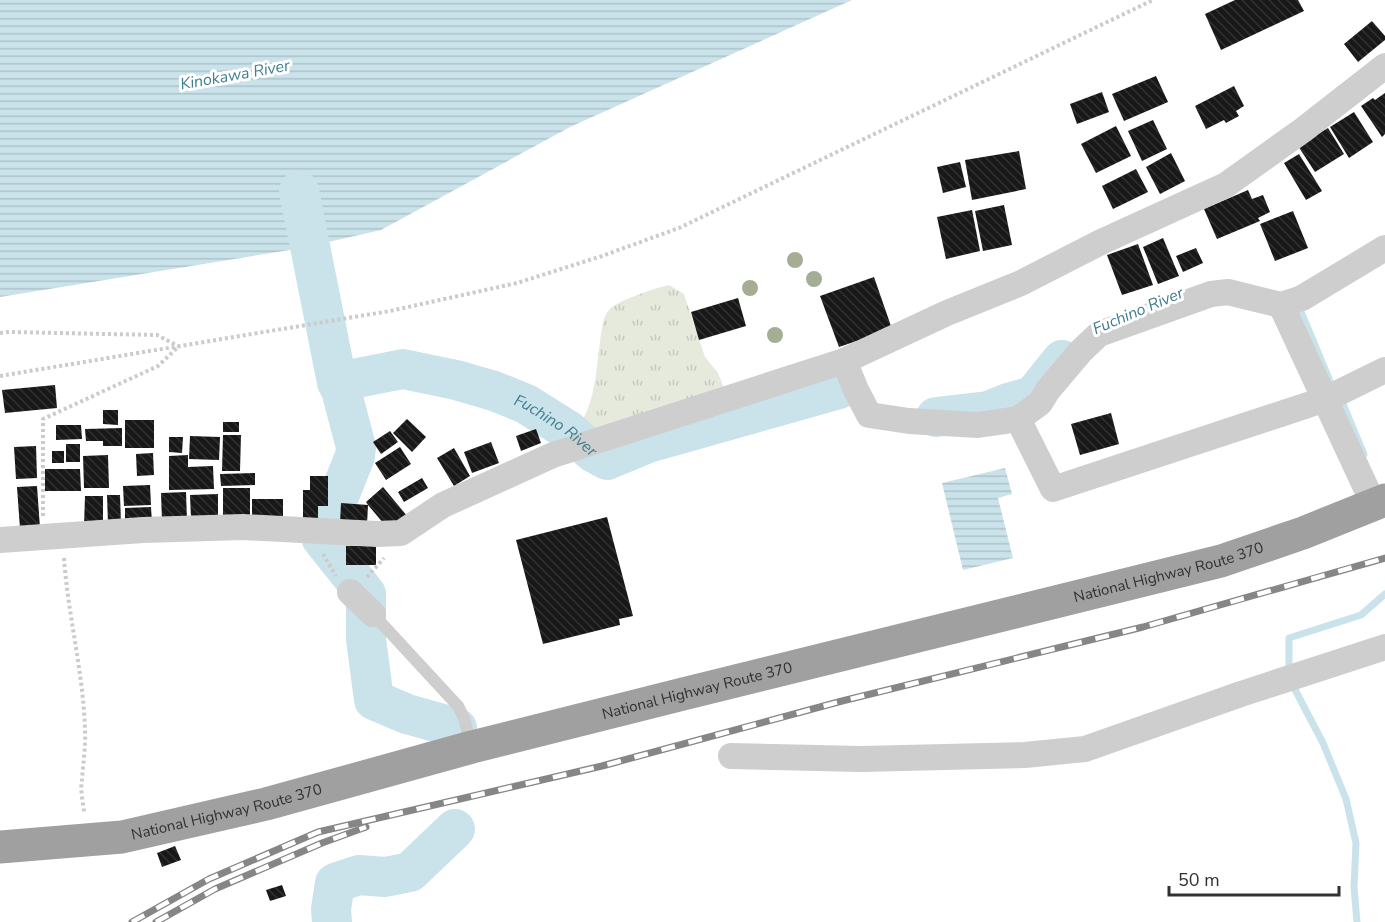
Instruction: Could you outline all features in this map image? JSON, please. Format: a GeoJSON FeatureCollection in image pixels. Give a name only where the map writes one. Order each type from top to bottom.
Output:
{"type":"FeatureCollection","features":[{"type":"Feature","properties":{"kind":"highway","name":"National Highway Route 370"},"geometry":{"type":"LineString","coordinates":[[0,846],[122,837],[266,804],[472,747],[1221,561],[1303,533],[1379,502]]}},
{"type":"Feature","properties":{"kind":"street"},"geometry":{"type":"LineString","coordinates":[[0,540],[143,530],[243,527],[377,534],[401,533],[442,505],[553,455],[844,361],[947,313],[1021,283],[1101,242],[1226,186],[1385,66]]}},
{"type":"Feature","properties":{"kind":"street"},"geometry":{"type":"LineString","coordinates":[[844,361],[869,415],[909,421],[967,425],[1018,419],[1040,403],[1081,351],[1099,334],[1211,294],[1228,292],[1281,304],[1302,298],[1385,248]]}},
{"type":"Feature","properties":{"kind":"street"},"geometry":{"type":"LineString","coordinates":[[1281,304],[1326,399],[1336,427],[1379,502]]}},
{"type":"Feature","properties":{"kind":"street"},"geometry":{"type":"LineString","coordinates":[[1018,419],[1053,489],[1326,399],[1385,370]]}},
{"type":"Feature","properties":{"kind":"street"},"geometry":{"type":"LineString","coordinates":[[731,756],[872,759],[1025,755],[1085,749],[1240,694],[1385,647]]}},
{"type":"Feature","properties":{"kind":"lane"},"geometry":{"type":"LineString","coordinates":[[360,601],[458,706],[464,718],[472,747]]}},
{"type":"Feature","properties":{"kind":"path"},"geometry":{"type":"LineString","coordinates":[[0,376],[390,311],[517,283],[602,256],[680,228],[1153,0]]}},
{"type":"Feature","properties":{"kind":"path"},"geometry":{"type":"LineString","coordinates":[[0,333],[157,335],[178,347]]}},
{"type":"Feature","properties":{"kind":"path"},"geometry":{"type":"LineString","coordinates":[[44,525],[43,419],[104,393],[158,366],[178,347]]}},
{"type":"Feature","properties":{"kind":"path"},"geometry":{"type":"LineString","coordinates":[[320,549],[342,584],[360,601]]}},
{"type":"Feature","properties":{"kind":"path"},"geometry":{"type":"LineString","coordinates":[[64,554],[71,622],[81,680],[85,730],[81,782],[87,840]]}},
{"type":"Feature","properties":{"kind":"green space"},"geometry":{"type":"Polygon","coordinates":[[[669,285],[684,294],[705,357],[718,373],[726,393],[594,435],[581,422],[592,394],[605,316],[620,302],[669,285]]]}},
{"type":"Feature","properties":{"kind":"water","name":"Kinokawa River"},"geometry":{"type":"Polygon","coordinates":[[[0,0],[852,0],[570,127],[381,230],[302,248],[0,297],[0,0]]]}},
{"type":"Feature","properties":{"kind":"water"},"geometry":{"type":"Polygon","coordinates":[[[1005,468],[1012,494],[998,498],[1013,558],[963,570],[942,483],[1005,468]]]}},
{"type":"Feature","properties":{"kind":"building"},"geometry":{"type":"Polygon","coordinates":[[[1235,0],[1298,0],[1304,11],[1221,50],[1205,14],[1235,0]]]}},
{"type":"Feature","properties":{"kind":"building"},"geometry":{"type":"Polygon","coordinates":[[[1372,21],[1385,36],[1385,40],[1358,62],[1344,44],[1372,21]]]}},
{"type":"Feature","properties":{"kind":"building"},"geometry":{"type":"Polygon","coordinates":[[[1156,76],[1168,102],[1124,121],[1112,94],[1156,76]]]}},
{"type":"Feature","properties":{"kind":"building"},"geometry":{"type":"Polygon","coordinates":[[[1234,86],[1244,106],[1236,111],[1239,116],[1206,129],[1195,106],[1234,86]]]}},
{"type":"Feature","properties":{"kind":"building"},"geometry":{"type":"Polygon","coordinates":[[[1102,92],[1109,112],[1077,124],[1070,104],[1102,92]]]}},
{"type":"Feature","properties":{"kind":"building"},"geometry":{"type":"Polygon","coordinates":[[[1385,93],[1385,134],[1382,137],[1361,106],[1385,93]]]}},
{"type":"Feature","properties":{"kind":"building"},"geometry":{"type":"Polygon","coordinates":[[[1354,112],[1373,142],[1349,158],[1330,127],[1354,112]]]}},
{"type":"Feature","properties":{"kind":"building"},"geometry":{"type":"Polygon","coordinates":[[[1153,120],[1167,149],[1142,161],[1128,131],[1153,120]]]}},
{"type":"Feature","properties":{"kind":"building"},"geometry":{"type":"Polygon","coordinates":[[[1116,126],[1131,156],[1096,173],[1081,144],[1116,126]]]}},
{"type":"Feature","properties":{"kind":"building"},"geometry":{"type":"Polygon","coordinates":[[[1328,128],[1344,154],[1315,172],[1298,146],[1328,128]]]}},
{"type":"Feature","properties":{"kind":"building"},"geometry":{"type":"Polygon","coordinates":[[[1019,151],[1026,189],[972,200],[965,160],[1019,151]]]}},
{"type":"Feature","properties":{"kind":"building"},"geometry":{"type":"Polygon","coordinates":[[[1171,153],[1185,181],[1160,194],[1146,167],[1171,153]]]}},
{"type":"Feature","properties":{"kind":"building"},"geometry":{"type":"Polygon","coordinates":[[[1299,154],[1322,191],[1306,200],[1284,163],[1299,154]]]}},
{"type":"Feature","properties":{"kind":"building"},"geometry":{"type":"Polygon","coordinates":[[[960,162],[966,187],[943,193],[937,167],[960,162]]]}},
{"type":"Feature","properties":{"kind":"building"},"geometry":{"type":"Polygon","coordinates":[[[1136,169],[1148,192],[1113,209],[1102,186],[1136,169]]]}},
{"type":"Feature","properties":{"kind":"building"},"geometry":{"type":"Polygon","coordinates":[[[1248,190],[1252,199],[1263,195],[1270,212],[1258,218],[1260,221],[1217,239],[1204,209],[1248,190]]]}},
{"type":"Feature","properties":{"kind":"building"},"geometry":{"type":"Polygon","coordinates":[[[1004,205],[1012,245],[983,251],[975,211],[1004,205]]]}},
{"type":"Feature","properties":{"kind":"building"},"geometry":{"type":"Polygon","coordinates":[[[972,210],[980,251],[946,259],[937,217],[972,210]]]}},
{"type":"Feature","properties":{"kind":"building"},"geometry":{"type":"Polygon","coordinates":[[[1293,211],[1308,248],[1275,261],[1260,224],[1293,211]]]}},
{"type":"Feature","properties":{"kind":"building"},"geometry":{"type":"Polygon","coordinates":[[[1163,238],[1179,276],[1158,284],[1143,247],[1163,238]]]}},
{"type":"Feature","properties":{"kind":"building"},"geometry":{"type":"Polygon","coordinates":[[[1138,244],[1153,285],[1122,295],[1107,255],[1138,244]]]}},
{"type":"Feature","properties":{"kind":"building"},"geometry":{"type":"Polygon","coordinates":[[[1196,248],[1203,263],[1183,272],[1176,256],[1196,248]]]}},
{"type":"Feature","properties":{"kind":"building"},"geometry":{"type":"Polygon","coordinates":[[[874,277],[892,329],[839,347],[820,296],[874,277]]]}},
{"type":"Feature","properties":{"kind":"building"},"geometry":{"type":"Polygon","coordinates":[[[738,298],[746,326],[699,340],[691,312],[738,298]]]}},
{"type":"Feature","properties":{"kind":"building"},"geometry":{"type":"Polygon","coordinates":[[[55,385],[57,408],[5,413],[2,390],[55,385]]]}},
{"type":"Feature","properties":{"kind":"building"},"geometry":{"type":"Polygon","coordinates":[[[103,410],[118,410],[118,425],[103,424],[103,410]]]}},
{"type":"Feature","properties":{"kind":"building"},"geometry":{"type":"Polygon","coordinates":[[[1111,413],[1119,444],[1080,455],[1071,424],[1111,413]]]}},
{"type":"Feature","properties":{"kind":"building"},"geometry":{"type":"Polygon","coordinates":[[[407,419],[426,437],[412,452],[393,433],[407,419]]]}},
{"type":"Feature","properties":{"kind":"building"},"geometry":{"type":"Polygon","coordinates":[[[125,420],[154,420],[154,448],[125,448],[125,420]]]}},
{"type":"Feature","properties":{"kind":"building"},"geometry":{"type":"Polygon","coordinates":[[[223,422],[239,422],[239,432],[223,432],[223,422]]]}},
{"type":"Feature","properties":{"kind":"building"},"geometry":{"type":"Polygon","coordinates":[[[56,425],[81,425],[82,439],[56,440],[56,425]]]}},
{"type":"Feature","properties":{"kind":"building"},"geometry":{"type":"Polygon","coordinates":[[[122,428],[122,446],[103,446],[103,441],[86,441],[85,429],[122,428]]]}},
{"type":"Feature","properties":{"kind":"building"},"geometry":{"type":"Polygon","coordinates":[[[536,429],[541,443],[521,451],[516,436],[536,429]]]}},
{"type":"Feature","properties":{"kind":"building"},"geometry":{"type":"Polygon","coordinates":[[[390,431],[398,442],[381,454],[373,442],[390,431]]]}},
{"type":"Feature","properties":{"kind":"building"},"geometry":{"type":"Polygon","coordinates":[[[223,435],[241,435],[240,471],[222,471],[223,435]]]}},
{"type":"Feature","properties":{"kind":"building"},"geometry":{"type":"Polygon","coordinates":[[[190,436],[220,437],[219,460],[189,459],[190,436]]]}},
{"type":"Feature","properties":{"kind":"building"},"geometry":{"type":"Polygon","coordinates":[[[169,437],[183,437],[182,453],[169,452],[169,437]]]}},
{"type":"Feature","properties":{"kind":"building"},"geometry":{"type":"Polygon","coordinates":[[[491,442],[499,463],[472,473],[464,452],[491,442]]]}},
{"type":"Feature","properties":{"kind":"building"},"geometry":{"type":"Polygon","coordinates":[[[66,444],[80,444],[80,462],[66,462],[66,444]]]}},
{"type":"Feature","properties":{"kind":"building"},"geometry":{"type":"Polygon","coordinates":[[[36,446],[37,478],[16,479],[14,447],[36,446]]]}},
{"type":"Feature","properties":{"kind":"building"},"geometry":{"type":"Polygon","coordinates":[[[400,447],[411,464],[386,480],[375,463],[400,447]]]}},
{"type":"Feature","properties":{"kind":"building"},"geometry":{"type":"Polygon","coordinates":[[[454,448],[470,476],[454,486],[437,458],[454,448]]]}},
{"type":"Feature","properties":{"kind":"building"},"geometry":{"type":"Polygon","coordinates":[[[52,451],[64,451],[64,463],[52,463],[52,451]]]}},
{"type":"Feature","properties":{"kind":"building"},"geometry":{"type":"Polygon","coordinates":[[[153,453],[154,475],[137,476],[136,454],[153,453]]]}},
{"type":"Feature","properties":{"kind":"building"},"geometry":{"type":"Polygon","coordinates":[[[108,455],[109,488],[84,488],[83,456],[108,455]]]}},
{"type":"Feature","properties":{"kind":"building"},"geometry":{"type":"Polygon","coordinates":[[[188,455],[188,467],[213,466],[214,489],[169,490],[169,456],[188,455]]]}},
{"type":"Feature","properties":{"kind":"building"},"geometry":{"type":"Polygon","coordinates":[[[45,469],[80,469],[81,491],[45,491],[45,469]]]}},
{"type":"Feature","properties":{"kind":"building"},"geometry":{"type":"Polygon","coordinates":[[[255,473],[255,485],[221,486],[220,474],[255,473]]]}},
{"type":"Feature","properties":{"kind":"building"},"geometry":{"type":"Polygon","coordinates":[[[310,476],[328,476],[328,506],[318,506],[318,520],[303,520],[303,490],[310,490],[310,476]]]}},
{"type":"Feature","properties":{"kind":"building"},"geometry":{"type":"Polygon","coordinates":[[[422,478],[428,488],[404,502],[398,492],[422,478]]]}},
{"type":"Feature","properties":{"kind":"building"},"geometry":{"type":"Polygon","coordinates":[[[150,485],[151,505],[124,506],[123,486],[150,485]]]}},
{"type":"Feature","properties":{"kind":"building"},"geometry":{"type":"Polygon","coordinates":[[[37,486],[40,528],[20,529],[17,487],[37,486]]]}},
{"type":"Feature","properties":{"kind":"building"},"geometry":{"type":"Polygon","coordinates":[[[383,487],[408,517],[390,531],[366,502],[383,487]]]}},
{"type":"Feature","properties":{"kind":"building"},"geometry":{"type":"Polygon","coordinates":[[[223,488],[250,488],[250,520],[223,520],[223,488]]]}},
{"type":"Feature","properties":{"kind":"building"},"geometry":{"type":"Polygon","coordinates":[[[186,492],[187,521],[162,521],[161,493],[186,492]]]}},
{"type":"Feature","properties":{"kind":"building"},"geometry":{"type":"Polygon","coordinates":[[[218,494],[218,518],[191,518],[190,495],[218,494]]]}},
{"type":"Feature","properties":{"kind":"building"},"geometry":{"type":"Polygon","coordinates":[[[107,495],[120,495],[121,523],[108,524],[107,495]]]}},
{"type":"Feature","properties":{"kind":"building"},"geometry":{"type":"Polygon","coordinates":[[[85,496],[103,496],[103,526],[84,526],[85,496]]]}},
{"type":"Feature","properties":{"kind":"building"},"geometry":{"type":"Polygon","coordinates":[[[252,499],[283,499],[283,520],[252,520],[252,499]]]}},
{"type":"Feature","properties":{"kind":"building"},"geometry":{"type":"Polygon","coordinates":[[[341,503],[368,505],[367,525],[340,524],[341,503]]]}},
{"type":"Feature","properties":{"kind":"building"},"geometry":{"type":"Polygon","coordinates":[[[151,507],[152,522],[125,523],[125,508],[151,507]]]}},
{"type":"Feature","properties":{"kind":"building"},"geometry":{"type":"Polygon","coordinates":[[[607,517],[633,616],[619,619],[620,625],[543,644],[516,540],[607,517]]]}},
{"type":"Feature","properties":{"kind":"building"},"geometry":{"type":"Polygon","coordinates":[[[346,546],[376,546],[376,565],[346,565],[346,546]]]}},
{"type":"Feature","properties":{"kind":"building"},"geometry":{"type":"Polygon","coordinates":[[[175,846],[181,860],[162,867],[157,853],[175,846]]]}},
{"type":"Feature","properties":{"kind":"building"},"geometry":{"type":"Polygon","coordinates":[[[282,885],[286,896],[270,901],[266,890],[282,885]]]}},
{"type":"Feature","properties":{"kind":"waterway"},"geometry":{"type":"LineString","coordinates":[[299,191],[337,382],[356,447],[355,456],[322,539],[366,594],[366,639],[374,700],[407,714],[457,728]]}},
{"type":"Feature","properties":{"kind":"waterway"},"geometry":{"type":"LineString","coordinates":[[1300,309],[1330,381]]}},
{"type":"Feature","properties":{"kind":"waterway","name":"Fuchino River"},"geometry":{"type":"LineString","coordinates":[[936,417],[988,411],[1033,396],[1062,360]]}},
{"type":"Feature","properties":{"kind":"waterway","name":"Fuchino River"},"geometry":{"type":"LineString","coordinates":[[337,382],[403,369],[456,380],[494,391],[526,404],[569,431],[594,453],[607,460],[648,443],[839,389]]}},
{"type":"Feature","properties":{"kind":"waterway"},"geometry":{"type":"LineString","coordinates":[[1343,404],[1364,454]]}},
{"type":"Feature","properties":{"kind":"waterway"},"geometry":{"type":"LineString","coordinates":[[1289,672],[1289,638],[1361,615],[1385,594]]}},
{"type":"Feature","properties":{"kind":"waterway"},"geometry":{"type":"LineString","coordinates":[[1291,682],[1323,743],[1346,799],[1356,843],[1354,887],[1357,922]]}},
{"type":"Feature","properties":{"kind":"waterway"},"geometry":{"type":"LineString","coordinates":[[332,922],[331,909],[335,883],[359,875],[385,877],[410,872],[455,829]]}},
{"type":"Feature","properties":{"kind":"railway"},"geometry":{"type":"LineString","coordinates":[[132,922],[209,879],[318,832],[602,766],[842,701],[1143,627],[1385,558]]}},
{"type":"Feature","properties":{"kind":"railway"},"geometry":{"type":"LineString","coordinates":[[156,922],[215,889],[322,843],[366,827]]}}]}
